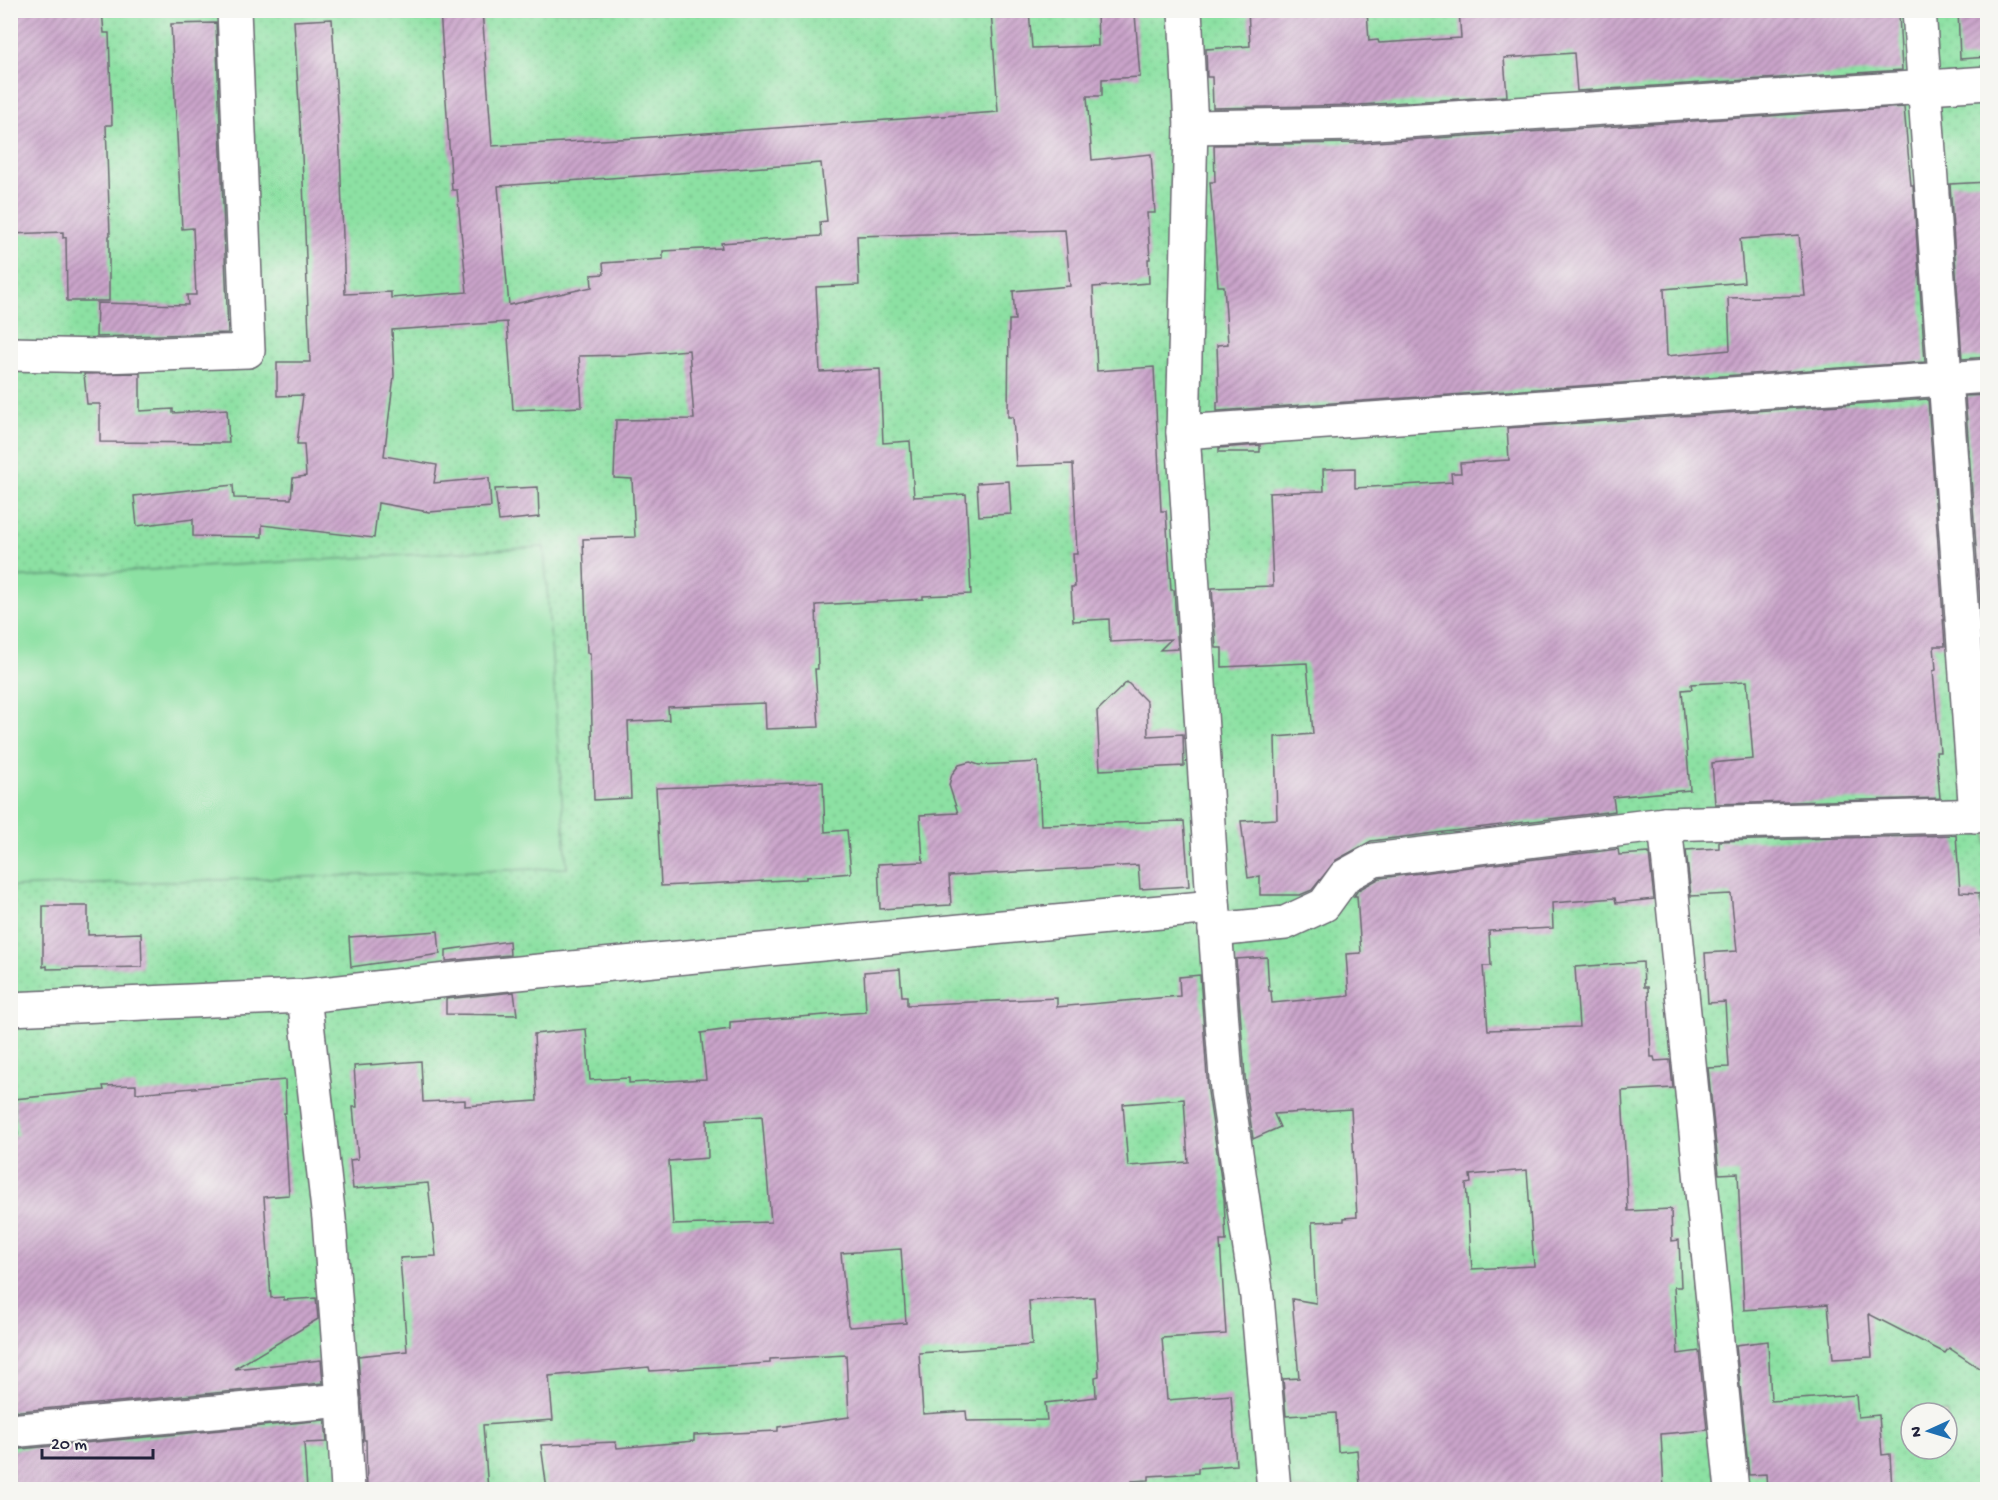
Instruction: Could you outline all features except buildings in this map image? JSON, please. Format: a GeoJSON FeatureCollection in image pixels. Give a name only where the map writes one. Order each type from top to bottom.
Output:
{"type":"FeatureCollection","features":[{"type":"Feature","properties":{"kind":"street"},"geometry":{"type":"LineString","coordinates":[[10,354],[102,356],[248,351],[234,10]]}},
{"type":"Feature","properties":{"kind":"street"},"geometry":{"type":"LineString","coordinates":[[1185,10],[1191,127],[1183,432],[1227,1091],[1257,1297],[1274,1490]]}},
{"type":"Feature","properties":{"kind":"street"},"geometry":{"type":"LineString","coordinates":[[10,1009],[304,996],[478,976],[1214,918],[1285,923],[1324,904],[1345,876],[1374,860],[1665,824],[1982,815],[1923,88],[1919,10]]}},
{"type":"Feature","properties":{"kind":"street"},"geometry":{"type":"LineString","coordinates":[[1191,127],[1360,124],[1988,83]]}},
{"type":"Feature","properties":{"kind":"street"},"geometry":{"type":"LineString","coordinates":[[1183,432],[1988,376]]}},
{"type":"Feature","properties":{"kind":"street"},"geometry":{"type":"LineString","coordinates":[[1665,824],[1732,1490]]}},
{"type":"Feature","properties":{"kind":"street"},"geometry":{"type":"LineString","coordinates":[[304,996],[329,1219],[348,1490]]}},
{"type":"Feature","properties":{"kind":"street"},"geometry":{"type":"LineString","coordinates":[[10,1431],[343,1400]]}},
{"type":"Feature","properties":{"kind":"green space"},"geometry":{"type":"Polygon","coordinates":[[[10,11],[1987,11],[1987,1489],[11,1489],[10,11]]]}},
{"type":"Feature","properties":{"kind":"green space"},"geometry":{"type":"Polygon","coordinates":[[[544,547],[567,868],[11,887],[11,578],[544,547]]]}}]}
